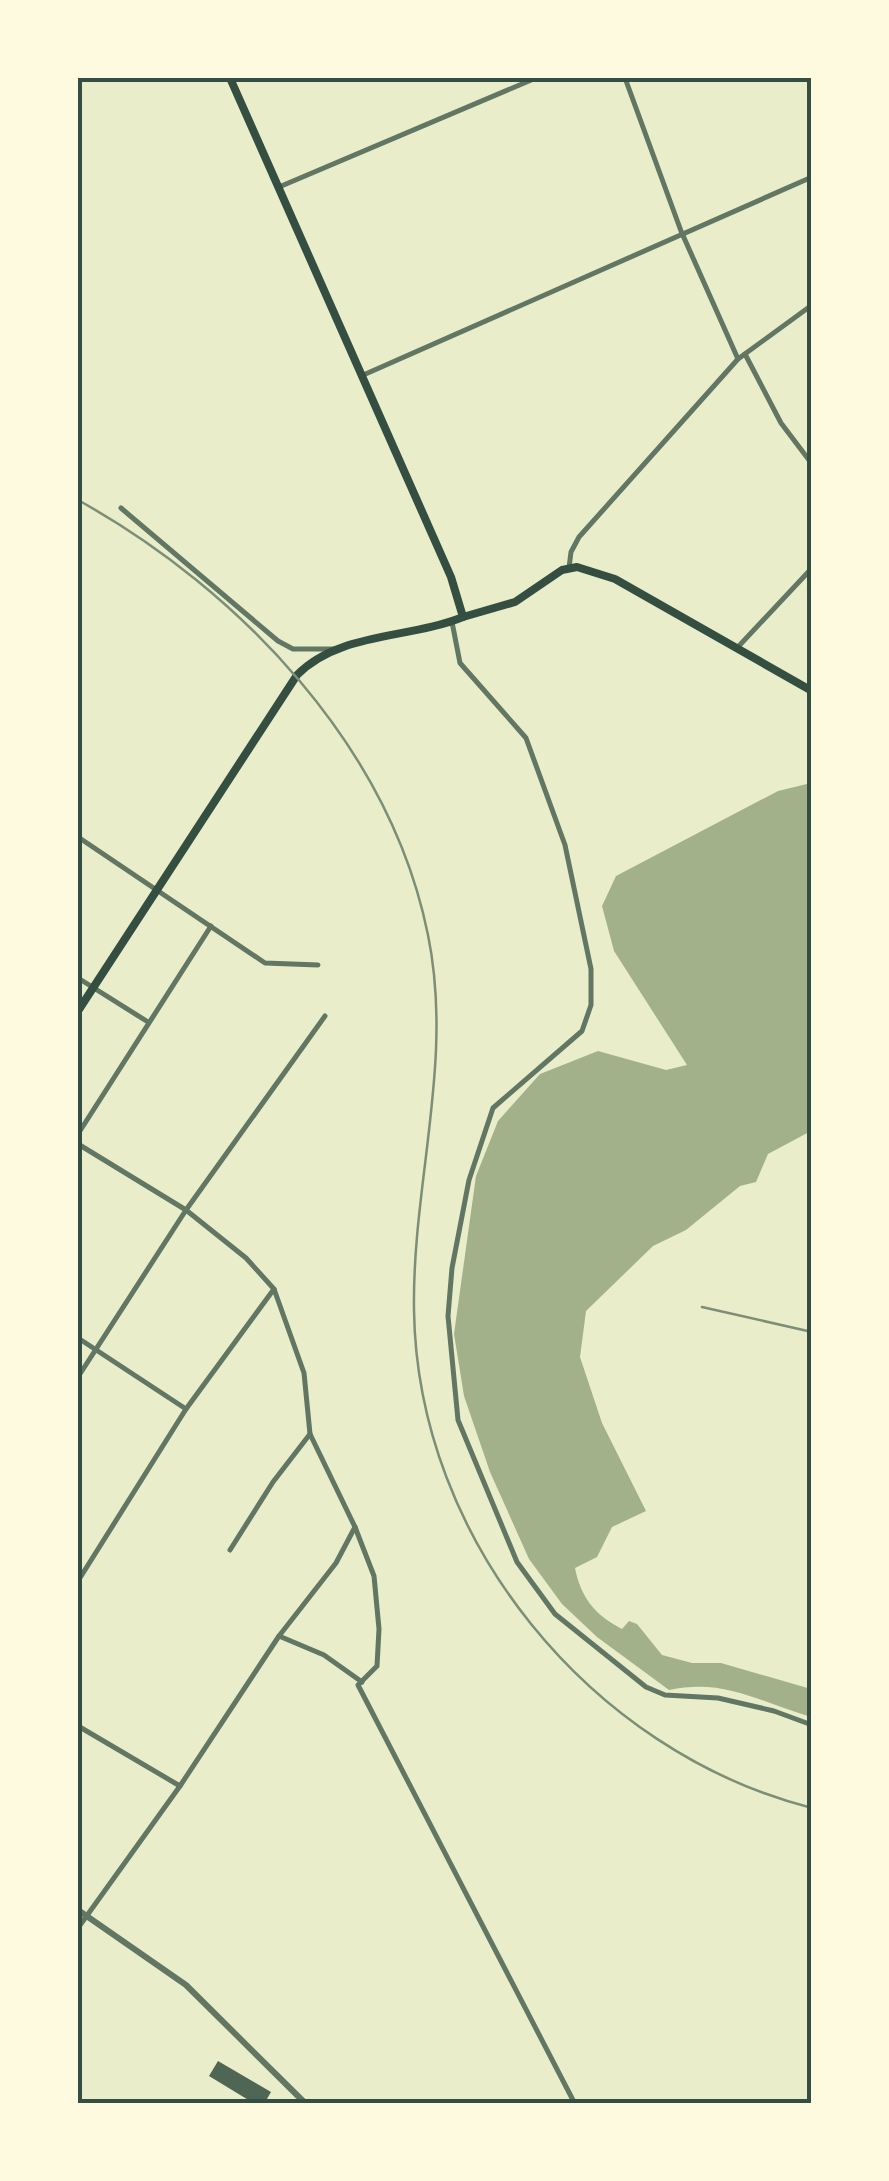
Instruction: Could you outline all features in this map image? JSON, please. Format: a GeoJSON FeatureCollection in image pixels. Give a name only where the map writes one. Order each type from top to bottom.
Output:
{"type":"FeatureCollection","features":[{"type":"Feature","properties":{"kind":"main road"},"geometry":{"type":"LineString","coordinates":[[230,78],[452,577],[463,618]]}},
{"type":"Feature","properties":{"kind":"main road"},"geometry":{"type":"LineString","coordinates":[[78,1012],[296,675],[312,660],[337,648],[452,622],[514,602],[569,568],[614,578],[812,691]]}},
{"type":"Feature","properties":{"kind":"street"},"geometry":{"type":"LineString","coordinates":[[279,187],[536,78]]}},
{"type":"Feature","properties":{"kind":"street"},"geometry":{"type":"LineString","coordinates":[[625,78],[681,232],[741,356],[781,423],[812,464]]}},
{"type":"Feature","properties":{"kind":"street"},"geometry":{"type":"LineString","coordinates":[[361,376],[681,232],[812,178]]}},
{"type":"Feature","properties":{"kind":"street"},"geometry":{"type":"LineString","coordinates":[[569,568],[570,552],[580,537],[741,356],[812,305]]}},
{"type":"Feature","properties":{"kind":"street"},"geometry":{"type":"LineString","coordinates":[[121,508],[278,641],[293,649],[337,648]]}},
{"type":"Feature","properties":{"kind":"street"},"geometry":{"type":"LineString","coordinates":[[735,650],[812,568]]}},
{"type":"Feature","properties":{"kind":"street"},"geometry":{"type":"LineString","coordinates":[[452,622],[460,664],[526,738],[565,845],[591,968],[590,1005],[582,1031],[493,1108],[469,1180],[452,1268],[448,1316],[458,1420],[517,1562],[555,1614],[646,1687],[665,1695],[718,1698],[774,1710],[812,1725]]}},
{"type":"Feature","properties":{"kind":"street"},"geometry":{"type":"LineString","coordinates":[[78,837],[265,962],[318,965]]}},
{"type":"Feature","properties":{"kind":"street"},"geometry":{"type":"LineString","coordinates":[[78,1134],[211,926]]}},
{"type":"Feature","properties":{"kind":"street"},"geometry":{"type":"LineString","coordinates":[[78,978],[148,1022]]}},
{"type":"Feature","properties":{"kind":"street"},"geometry":{"type":"LineString","coordinates":[[78,1377],[186,1210],[325,1016]]}},
{"type":"Feature","properties":{"kind":"street"},"geometry":{"type":"LineString","coordinates":[[78,1144],[186,1210],[246,1258],[274,1288],[304,1374],[310,1434],[356,1526],[374,1576],[379,1630],[376,1666],[358,1685],[575,2104]]}},
{"type":"Feature","properties":{"kind":"street"},"geometry":{"type":"LineString","coordinates":[[78,1581],[186,1409],[274,1288]]}},
{"type":"Feature","properties":{"kind":"street"},"geometry":{"type":"LineString","coordinates":[[78,1338],[186,1409]]}},
{"type":"Feature","properties":{"kind":"street"},"geometry":{"type":"LineString","coordinates":[[230,1550],[273,1482],[310,1434]]}},
{"type":"Feature","properties":{"kind":"street"},"geometry":{"type":"LineString","coordinates":[[78,1928],[180,1786],[279,1636],[336,1563],[356,1526]]}},
{"type":"Feature","properties":{"kind":"street"},"geometry":{"type":"LineString","coordinates":[[279,1636],[324,1655],[362,1682]]}},
{"type":"Feature","properties":{"kind":"street"},"geometry":{"type":"LineString","coordinates":[[78,1726],[180,1786]]}},
{"type":"Feature","properties":{"kind":"street"},"geometry":{"type":"LineString","coordinates":[[78,1910],[186,1985],[306,2104]]}},
{"type":"Feature","properties":{"kind":"shaded area"},"geometry":{"type":"Polygon","coordinates":[[[811,783],[811,1131],[768,1154],[756,1182],[740,1186],[686,1230],[653,1246],[586,1311],[580,1357],[602,1423],[646,1511],[612,1527],[597,1557],[575,1568],[585,1597],[604,1618],[622,1629],[629,1621],[637,1624],[662,1655],[692,1663],[721,1663],[811,1689],[811,1717],[725,1689],[669,1690],[597,1637],[562,1604],[529,1559],[490,1472],[464,1396],[454,1334],[476,1176],[498,1121],[540,1074],[598,1051],[666,1070],[687,1065],[614,951],[602,906],[616,876],[778,791],[811,783]]]}},
{"type":"Feature","properties":{"kind":"building"},"geometry":{"type":"Polygon","coordinates":[[[218,2061],[271,2092],[264,2104],[255,2104],[209,2076],[218,2061]]]}},
{"type":"Feature","properties":{"kind":"railway"},"geometry":{"type":"LineString","coordinates":[[78,500],[138,537],[196,580],[250,628],[300,681],[343,738],[380,800],[409,866],[428,935],[435,982],[434,1076],[415,1263],[414,1310],[423,1395],[446,1477],[483,1554],[531,1624],[590,1686],[657,1739],[732,1780],[812,1808]]}},
{"type":"Feature","properties":{"kind":"railway"},"geometry":{"type":"LineString","coordinates":[[702,1307],[812,1332]]}}]}
